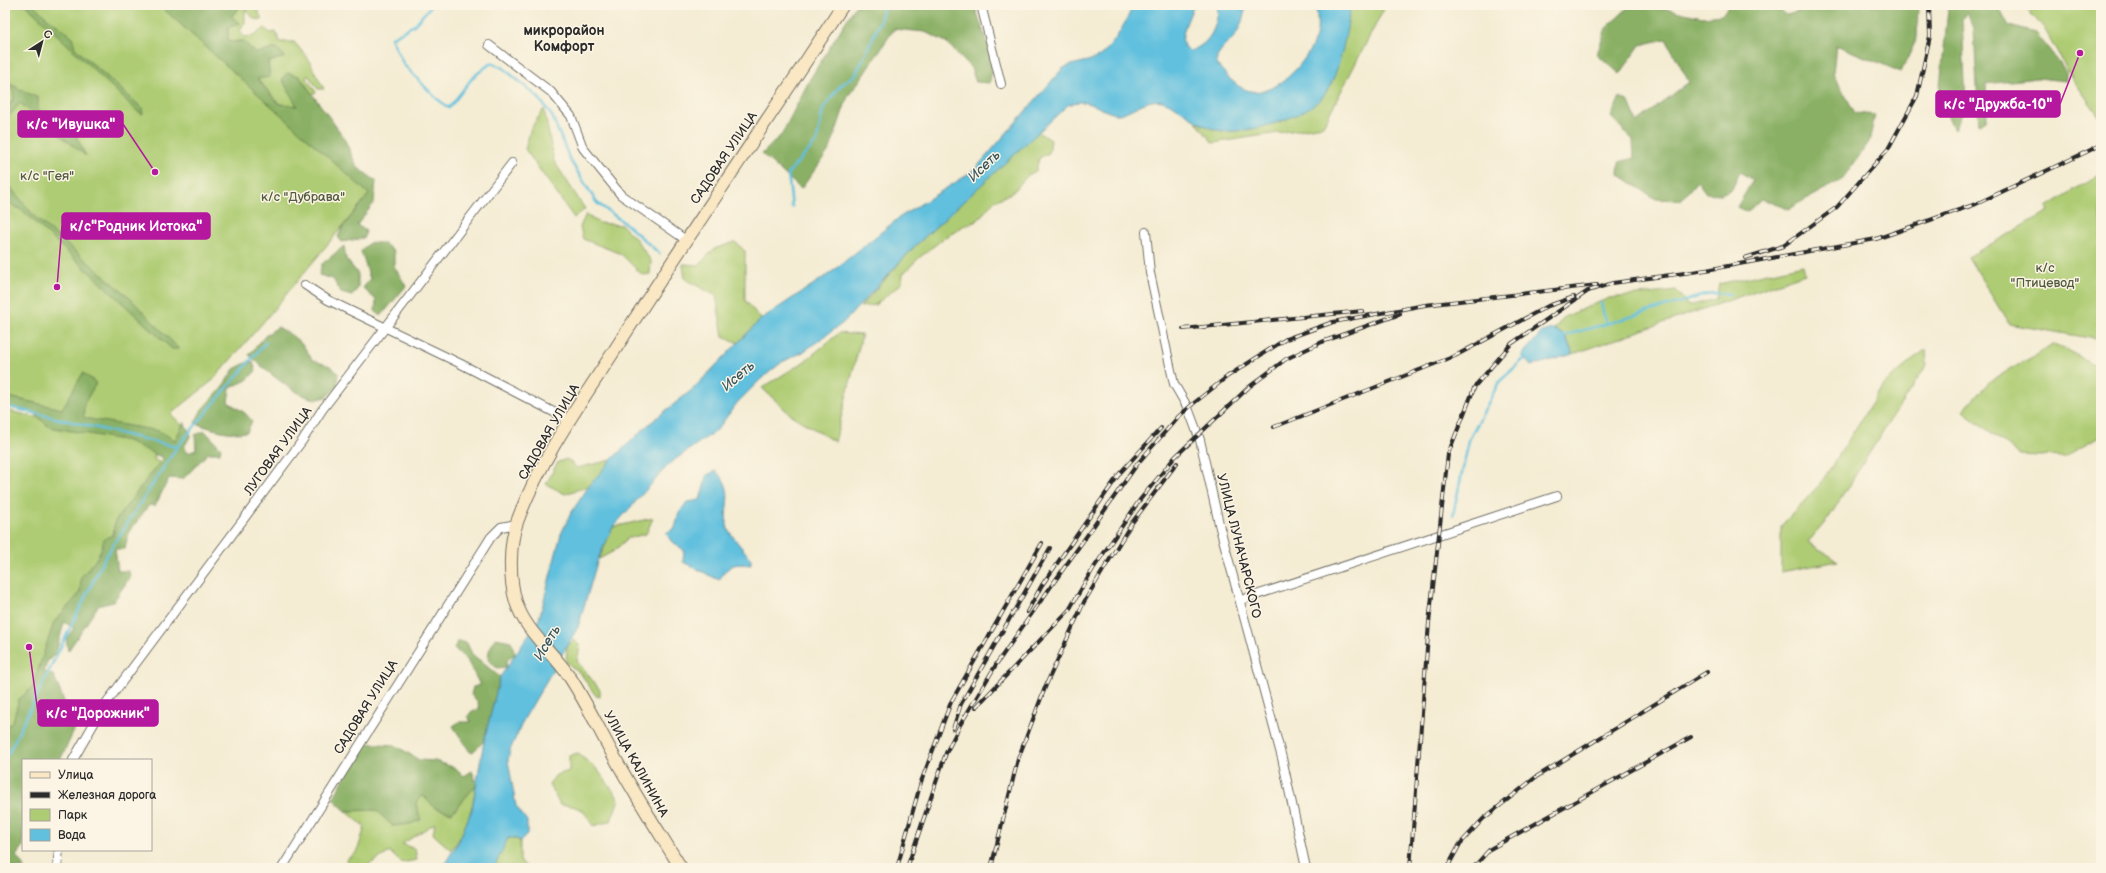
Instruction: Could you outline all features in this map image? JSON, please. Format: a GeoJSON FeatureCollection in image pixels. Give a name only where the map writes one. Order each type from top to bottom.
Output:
{"type":"FeatureCollection","features":[{"type":"Feature","properties":{"kind":"main road","name":"САДОВАЯ УЛИЦА"},"geometry":{"type":"LineString","coordinates":[[517,524],[536,480],[569,420],[686,240],[843,5]]}},
{"type":"Feature","properties":{"kind":"main road","name":"УЛИЦА КАЛИНИНА"},"geometry":{"type":"LineString","coordinates":[[517,524],[512,547],[513,586],[516,603],[525,620],[568,674],[588,706],[616,760],[681,868]]}},
{"type":"Feature","properties":{"kind":"street"},"geometry":{"type":"LineString","coordinates":[[981,5],[1001,84]]}},
{"type":"Feature","properties":{"kind":"street"},"geometry":{"type":"LineString","coordinates":[[489,45],[551,92],[572,116],[583,148],[620,196],[686,240]]}},
{"type":"Feature","properties":{"kind":"street","name":"ЛУГОВАЯ УЛИЦА"},"geometry":{"type":"LineString","coordinates":[[74,759],[104,706],[385,327],[512,163]]}},
{"type":"Feature","properties":{"kind":"street","name":"УЛИЦА ЛУНАЧАРСКОГО"},"geometry":{"type":"LineString","coordinates":[[1146,232],[1150,273],[1174,384],[1188,408],[1200,440],[1220,528],[1241,600],[1282,758],[1306,868]]}},
{"type":"Feature","properties":{"kind":"street"},"geometry":{"type":"LineString","coordinates":[[304,285],[328,300],[385,327],[569,420]]}},
{"type":"Feature","properties":{"kind":"street"},"geometry":{"type":"LineString","coordinates":[[1241,600],[1557,496]]}},
{"type":"Feature","properties":{"kind":"street","name":"САДОВАЯ УЛИЦА"},"geometry":{"type":"LineString","coordinates":[[282,868],[491,537],[501,527],[517,524]]}},
{"type":"Feature","properties":{"kind":"street"},"geometry":{"type":"LineString","coordinates":[[57,868],[59,851]]}},
{"type":"Feature","properties":{"kind":"green space"},"geometry":{"type":"Polygon","coordinates":[[[5,5],[161,5],[371,192],[260,326],[212,381],[171,414],[184,427],[175,442],[5,403],[5,5]]]}},
{"type":"Feature","properties":{"kind":"green space"},"geometry":{"type":"Polygon","coordinates":[[[26,5],[34,5],[46,17],[72,36],[75,48],[142,108],[143,114],[137,111],[26,5]]]}},
{"type":"Feature","properties":{"kind":"green space"},"geometry":{"type":"Polygon","coordinates":[[[159,5],[169,5],[171,7],[173,5],[238,5],[238,10],[231,16],[240,23],[228,28],[228,42],[243,41],[256,53],[277,48],[285,57],[268,62],[270,77],[257,79],[279,104],[297,106],[282,79],[287,73],[299,76],[343,136],[357,167],[376,181],[374,203],[357,225],[366,231],[364,238],[342,242],[338,237],[342,228],[369,194],[159,5]]]}},
{"type":"Feature","properties":{"kind":"green space"},"geometry":{"type":"Polygon","coordinates":[[[238,5],[256,5],[262,20],[254,19],[245,9],[245,23],[240,31],[244,37],[253,36],[265,28],[270,33],[276,32],[280,42],[294,42],[307,57],[324,89],[318,89],[308,75],[306,78],[316,92],[312,94],[299,76],[282,79],[298,106],[279,104],[257,78],[268,62],[285,57],[277,48],[255,54],[243,41],[228,42],[228,28],[239,23],[231,16],[238,10],[238,5]]]}},
{"type":"Feature","properties":{"kind":"green space"},"geometry":{"type":"Polygon","coordinates":[[[856,5],[974,5],[993,59],[990,83],[976,82],[971,68],[946,42],[925,32],[894,29],[848,96],[830,149],[801,189],[762,154],[782,134],[810,79],[856,5]]]}},
{"type":"Feature","properties":{"kind":"green space"},"geometry":{"type":"Polygon","coordinates":[[[1349,5],[1386,5],[1323,126],[1213,143],[1196,122],[1213,129],[1228,132],[1280,122],[1312,106],[1341,51],[1349,5]]]}},
{"type":"Feature","properties":{"kind":"green space"},"geometry":{"type":"Polygon","coordinates":[[[1631,5],[1648,5],[1702,17],[1722,15],[1729,5],[1773,5],[1787,15],[1819,5],[1918,5],[1917,38],[1901,72],[1836,45],[1833,73],[1855,113],[1875,115],[1869,142],[1843,179],[1788,209],[1761,199],[1747,212],[1737,207],[1753,180],[1740,172],[1732,189],[1721,194],[1706,193],[1697,181],[1681,200],[1656,199],[1618,174],[1619,162],[1634,158],[1633,140],[1611,117],[1620,97],[1629,102],[1637,122],[1689,82],[1666,39],[1640,45],[1620,74],[1597,54],[1606,28],[1631,5]]]}},
{"type":"Feature","properties":{"kind":"green space"},"geometry":{"type":"Polygon","coordinates":[[[1950,5],[1998,5],[2009,26],[2036,33],[2066,71],[2066,81],[2037,78],[1986,84],[1987,119],[1979,125],[1974,28],[1967,12],[1962,19],[1966,105],[1954,130],[1939,96],[1948,10],[1950,5]]]}},
{"type":"Feature","properties":{"kind":"green space"},"geometry":{"type":"Polygon","coordinates":[[[2023,5],[2101,5],[2101,119],[2072,78],[2044,28],[2023,5]]]}},
{"type":"Feature","properties":{"kind":"green space"},"geometry":{"type":"Polygon","coordinates":[[[5,79],[8,83],[38,98],[38,110],[75,134],[86,156],[20,103],[5,121],[5,109],[14,99],[13,91],[5,83],[5,79]]]}},
{"type":"Feature","properties":{"kind":"green space"},"geometry":{"type":"Polygon","coordinates":[[[544,109],[554,161],[585,209],[574,218],[525,149],[531,128],[544,109]]]}},
{"type":"Feature","properties":{"kind":"green space"},"geometry":{"type":"Polygon","coordinates":[[[1038,132],[1051,140],[1049,153],[1039,158],[1036,171],[1028,175],[1013,192],[993,202],[977,221],[963,226],[944,238],[920,257],[903,274],[902,283],[875,305],[860,307],[915,246],[1038,132]]]}},
{"type":"Feature","properties":{"kind":"green space","name":"к/с \"Птицевод\""},"geometry":{"type":"Polygon","coordinates":[[[2101,173],[2101,340],[2009,324],[1968,257],[2049,211],[2047,207],[2101,173]]]}},
{"type":"Feature","properties":{"kind":"green space"},"geometry":{"type":"Polygon","coordinates":[[[5,187],[11,188],[36,218],[128,296],[179,349],[172,349],[23,211],[5,201],[5,187]]]}},
{"type":"Feature","properties":{"kind":"green space"},"geometry":{"type":"Polygon","coordinates":[[[586,214],[599,223],[622,225],[636,239],[651,261],[650,274],[642,275],[621,254],[583,239],[580,227],[586,214]]]}},
{"type":"Feature","properties":{"kind":"green space"},"geometry":{"type":"Polygon","coordinates":[[[735,242],[745,251],[745,300],[761,319],[738,343],[723,336],[716,296],[685,279],[683,264],[699,265],[714,249],[735,242]]]}},
{"type":"Feature","properties":{"kind":"green space"},"geometry":{"type":"Polygon","coordinates":[[[369,243],[384,243],[394,252],[394,266],[406,286],[381,316],[375,311],[376,300],[363,288],[370,279],[361,251],[369,243]]]}},
{"type":"Feature","properties":{"kind":"green space"},"geometry":{"type":"Polygon","coordinates":[[[344,246],[346,259],[358,274],[358,288],[352,296],[341,293],[333,279],[319,275],[322,264],[344,246]]]}},
{"type":"Feature","properties":{"kind":"green space"},"geometry":{"type":"Polygon","coordinates":[[[1803,265],[1805,274],[1573,354],[1566,337],[1554,329],[1564,317],[1609,298],[1677,291],[1688,306],[1716,299],[1719,284],[1803,265]]]}},
{"type":"Feature","properties":{"kind":"green space"},"geometry":{"type":"Polygon","coordinates":[[[278,327],[298,340],[306,349],[312,360],[330,366],[338,373],[337,387],[325,397],[317,399],[307,397],[296,392],[285,385],[249,355],[266,335],[278,327]]]}},
{"type":"Feature","properties":{"kind":"green space"},"geometry":{"type":"Polygon","coordinates":[[[839,333],[862,335],[835,442],[791,415],[762,388],[805,361],[839,333]]]}},
{"type":"Feature","properties":{"kind":"green space"},"geometry":{"type":"Polygon","coordinates":[[[2055,344],[2101,368],[2101,436],[2064,457],[2020,455],[1963,411],[1990,381],[2055,344]]]}},
{"type":"Feature","properties":{"kind":"green space"},"geometry":{"type":"Polygon","coordinates":[[[1926,349],[1927,365],[1885,428],[1828,519],[1808,542],[1838,561],[1781,572],[1781,526],[1821,483],[1884,384],[1926,349]]]}},
{"type":"Feature","properties":{"kind":"green space"},"geometry":{"type":"Polygon","coordinates":[[[248,362],[253,362],[256,371],[247,380],[230,388],[228,402],[245,413],[252,421],[247,432],[227,432],[195,423],[202,409],[222,388],[234,369],[248,362]]]}},
{"type":"Feature","properties":{"kind":"green space"},"geometry":{"type":"Polygon","coordinates":[[[83,373],[96,383],[84,404],[84,418],[159,431],[175,440],[184,422],[191,435],[184,447],[188,453],[196,450],[195,435],[205,431],[221,448],[220,453],[208,453],[183,479],[169,478],[155,506],[149,505],[129,532],[125,549],[115,549],[118,571],[129,571],[130,577],[113,602],[98,606],[68,651],[66,639],[74,628],[64,622],[56,653],[47,662],[44,671],[54,676],[71,719],[74,731],[60,759],[22,759],[22,848],[16,856],[25,868],[9,868],[5,865],[5,729],[13,721],[19,699],[32,688],[54,622],[80,593],[81,577],[99,556],[104,539],[113,535],[115,521],[163,458],[128,441],[49,427],[34,413],[5,407],[5,396],[62,409],[83,373]]]}},
{"type":"Feature","properties":{"kind":"green space"},"geometry":{"type":"Polygon","coordinates":[[[5,410],[158,446],[154,459],[160,463],[99,553],[5,741],[5,410]]]}},
{"type":"Feature","properties":{"kind":"green space"},"geometry":{"type":"Polygon","coordinates":[[[567,459],[577,468],[611,460],[589,486],[565,494],[546,484],[558,462],[567,459]]]}},
{"type":"Feature","properties":{"kind":"green space"},"geometry":{"type":"Polygon","coordinates":[[[653,518],[646,534],[628,538],[614,551],[599,559],[613,527],[653,518]]]}},
{"type":"Feature","properties":{"kind":"green space"},"geometry":{"type":"Polygon","coordinates":[[[495,638],[511,641],[515,654],[507,660],[506,667],[497,668],[488,660],[489,651],[495,638]]]}},
{"type":"Feature","properties":{"kind":"green space"},"geometry":{"type":"Polygon","coordinates":[[[574,640],[580,646],[577,661],[600,690],[600,697],[596,696],[581,674],[566,662],[567,645],[574,640]]]}},
{"type":"Feature","properties":{"kind":"green space"},"geometry":{"type":"Polygon","coordinates":[[[458,641],[467,643],[472,654],[500,677],[484,741],[473,752],[470,752],[453,726],[459,722],[471,722],[468,716],[472,711],[479,710],[478,702],[471,695],[473,687],[480,685],[467,660],[454,648],[458,641]]]}},
{"type":"Feature","properties":{"kind":"green space"},"geometry":{"type":"Polygon","coordinates":[[[363,743],[395,745],[419,760],[435,761],[456,768],[464,776],[472,771],[477,784],[452,813],[435,808],[422,795],[416,804],[421,820],[410,824],[393,826],[376,810],[346,811],[333,799],[363,743]]]}},
{"type":"Feature","properties":{"kind":"green space"},"geometry":{"type":"Polygon","coordinates":[[[577,753],[597,769],[619,799],[611,821],[593,826],[584,812],[576,807],[560,805],[549,784],[556,775],[569,771],[569,756],[577,753]]]}},
{"type":"Feature","properties":{"kind":"green space"},"geometry":{"type":"Polygon","coordinates":[[[477,784],[471,810],[465,827],[457,843],[451,850],[433,834],[435,823],[402,844],[415,849],[417,860],[401,863],[390,852],[363,868],[350,868],[346,860],[357,852],[365,827],[346,811],[376,810],[393,826],[416,804],[422,795],[435,808],[452,813],[477,784]]]}},
{"type":"Feature","properties":{"kind":"green space"},"geometry":{"type":"Polygon","coordinates":[[[512,837],[520,841],[520,861],[528,868],[494,868],[506,840],[512,837]]]}},
{"type":"Feature","properties":{"kind":"water","name":"Исеть"},"geometry":{"type":"Polygon","coordinates":[[[1133,5],[1194,5],[1186,23],[1183,37],[1185,48],[1190,51],[1203,44],[1212,33],[1217,20],[1218,5],[1246,5],[1239,30],[1220,51],[1217,64],[1231,80],[1240,87],[1250,91],[1261,91],[1271,88],[1292,74],[1301,64],[1314,43],[1317,33],[1316,5],[1349,5],[1350,10],[1344,42],[1335,76],[1325,94],[1316,103],[1304,111],[1273,124],[1240,131],[1213,129],[1200,123],[1174,106],[1156,100],[1150,101],[1120,114],[1109,112],[1087,103],[1081,102],[1068,105],[915,246],[843,323],[803,352],[782,362],[761,379],[737,403],[717,430],[670,463],[613,527],[598,559],[578,627],[524,719],[510,750],[508,760],[516,806],[527,821],[527,834],[520,841],[515,838],[508,838],[494,868],[442,868],[459,841],[472,809],[484,741],[500,677],[539,619],[561,534],[571,513],[589,486],[611,460],[649,424],[693,389],[761,319],[829,274],[900,217],[964,177],[977,167],[1063,68],[1096,58],[1107,49],[1123,27],[1133,5]]]}},
{"type":"Feature","properties":{"kind":"water"},"geometry":{"type":"Polygon","coordinates":[[[1554,329],[1566,337],[1573,354],[1531,366],[1522,355],[1542,332],[1554,329]]]}},
{"type":"Feature","properties":{"kind":"water"},"geometry":{"type":"Polygon","coordinates":[[[716,471],[723,479],[728,493],[726,521],[728,529],[751,559],[751,565],[740,564],[732,566],[719,580],[683,562],[684,550],[671,541],[666,533],[675,528],[679,513],[687,502],[700,500],[707,475],[716,471]]]}},
{"type":"Feature","properties":{"kind":"waterway"},"geometry":{"type":"LineString","coordinates":[[432,5],[414,25],[391,38],[404,65],[436,98],[449,108],[473,77],[491,63],[502,67],[538,97],[552,116],[570,160],[597,203],[626,224],[660,254]]}},
{"type":"Feature","properties":{"kind":"waterway"},"geometry":{"type":"LineString","coordinates":[[792,207],[788,173],[817,141],[823,109],[840,86],[856,74],[880,22],[884,5]]}},
{"type":"Feature","properties":{"kind":"waterway"},"geometry":{"type":"LineString","coordinates":[[1601,303],[1606,324],[1712,293],[1730,294]]}},
{"type":"Feature","properties":{"kind":"waterway"},"geometry":{"type":"LineString","coordinates":[[1562,336],[1606,324]]}},
{"type":"Feature","properties":{"kind":"waterway"},"geometry":{"type":"LineString","coordinates":[[5,760],[104,559],[177,447],[266,342]]}},
{"type":"Feature","properties":{"kind":"waterway"},"geometry":{"type":"LineString","coordinates":[[1453,515],[1469,440],[1499,382],[1526,357]]}},
{"type":"Feature","properties":{"kind":"waterway"},"geometry":{"type":"LineString","coordinates":[[5,406],[177,447]]}},
{"type":"Feature","properties":{"kind":"railway"},"geometry":{"type":"LineString","coordinates":[[1745,258],[1783,246],[1837,207],[1888,149],[1917,96],[1930,36],[1929,5]]}},
{"type":"Feature","properties":{"kind":"railway"},"geometry":{"type":"LineString","coordinates":[[1410,868],[1429,623],[1448,454],[1475,386],[1511,344],[1588,291],[1613,283],[1706,270],[1876,239],[1976,204],[2101,145]]}},
{"type":"Feature","properties":{"kind":"railway"},"geometry":{"type":"LineString","coordinates":[[907,868],[946,753],[960,725],[997,663],[1138,463],[1178,417],[1194,403],[1228,376],[1286,339],[1333,322],[1425,305],[1597,285]]}},
{"type":"Feature","properties":{"kind":"railway"},"geometry":{"type":"LineString","coordinates":[[1274,427],[1455,356],[1548,306],[1574,297]]}},
{"type":"Feature","properties":{"kind":"railway"},"geometry":{"type":"LineString","coordinates":[[1183,329],[1363,311]]}},
{"type":"Feature","properties":{"kind":"railway"},"geometry":{"type":"LineString","coordinates":[[976,707],[1069,610],[1093,569],[1139,501],[1175,457],[1249,387],[1286,359],[1322,342],[1400,314]]}},
{"type":"Feature","properties":{"kind":"railway"},"geometry":{"type":"LineString","coordinates":[[1027,612],[1042,585],[1120,473],[1161,428]]}},
{"type":"Feature","properties":{"kind":"railway"},"geometry":{"type":"LineString","coordinates":[[991,868],[1018,759],[1046,685],[1084,602],[1131,524],[1177,463]]}},
{"type":"Feature","properties":{"kind":"railway"},"geometry":{"type":"LineString","coordinates":[[897,868],[921,782],[951,702],[1042,543]]}},
{"type":"Feature","properties":{"kind":"railway"},"geometry":{"type":"LineString","coordinates":[[953,729],[961,704],[1050,548]]}},
{"type":"Feature","properties":{"kind":"railway"},"geometry":{"type":"LineString","coordinates":[[1447,868],[1460,844],[1483,819],[1536,777],[1707,672]]}},
{"type":"Feature","properties":{"kind":"railway"},"geometry":{"type":"LineString","coordinates":[[1473,868],[1490,849],[1691,737]]}},
{"type":"Feature","properties":{"kind":"place","name":"к/с \"Дружба-10\""},"geometry":{"type":"Point","coordinates":[2080,53]}},
{"type":"Feature","properties":{"kind":"place","name":"к/с \"Ивушка\""},"geometry":{"type":"Point","coordinates":[155,172]}},
{"type":"Feature","properties":{"kind":"place","name":"к/с\"Родник Истока\""},"geometry":{"type":"Point","coordinates":[57,287]}},
{"type":"Feature","properties":{"kind":"place","name":"к/с \"Дорожник\""},"geometry":{"type":"Point","coordinates":[29,647]}},
{"type":"Feature","properties":{"kind":"district","name":"микрорайон Комфорт"},"geometry":{"type":"Point","coordinates":[564,38]}},
{"type":"Feature","properties":{"kind":"park label","name":"к/с \"Гея\""},"geometry":{"type":"Point","coordinates":[47,176]}},
{"type":"Feature","properties":{"kind":"park label","name":"к/с \"Дубрава\""},"geometry":{"type":"Point","coordinates":[303,197]}}]}
